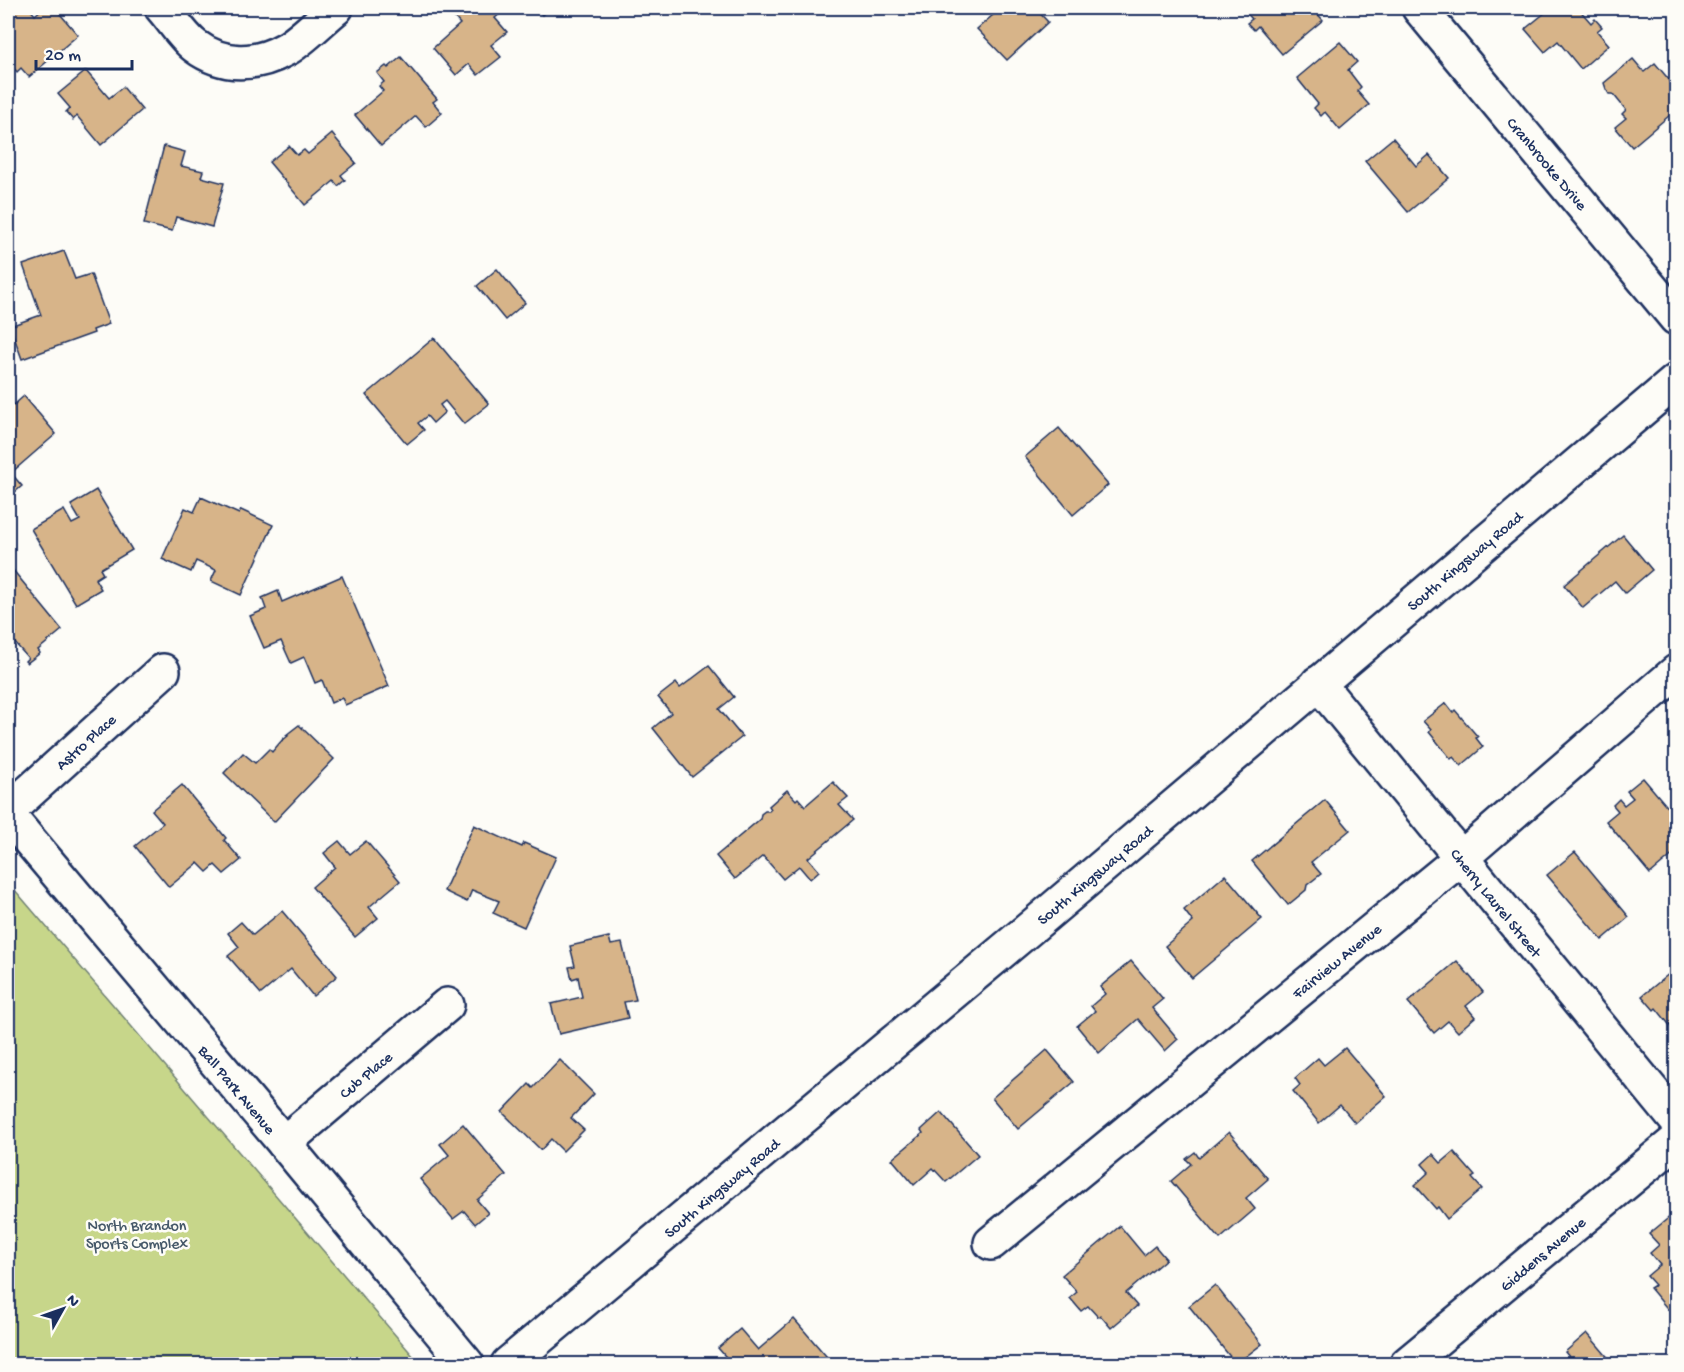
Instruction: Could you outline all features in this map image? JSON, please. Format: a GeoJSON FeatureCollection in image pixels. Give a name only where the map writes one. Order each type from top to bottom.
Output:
{"type":"FeatureCollection","features":[{"type":"Feature","properties":{"kind":"street"},"geometry":{"type":"LineString","coordinates":[[162,8],[194,45],[218,59],[242,63],[266,58],[288,48],[336,8]]}},
{"type":"Feature","properties":{"kind":"street","name":"Cranbrooke Drive"},"geometry":{"type":"LineString","coordinates":[[1419,8],[1677,318]]}},
{"type":"Feature","properties":{"kind":"street","name":"South Kingsway Road"},"geometry":{"type":"LineString","coordinates":[[508,1365],[1029,930],[1677,381]]}},
{"type":"Feature","properties":{"kind":"street","name":"Astro Place"},"geometry":{"type":"LineString","coordinates":[[8,813],[164,671]]}},
{"type":"Feature","properties":{"kind":"street","name":"Fairview Avenue"},"geometry":{"type":"LineString","coordinates":[[991,1243],[1461,858],[1677,672]]}},
{"type":"Feature","properties":{"kind":"street","name":"Cherry Laurel Street"},"geometry":{"type":"LineString","coordinates":[[1318,683],[1677,1120]]}},
{"type":"Feature","properties":{"kind":"street","name":"Ball Park Avenue"},"geometry":{"type":"LineString","coordinates":[[8,813],[467,1365]]}},
{"type":"Feature","properties":{"kind":"street","name":"Cub Place"},"geometry":{"type":"LineString","coordinates":[[284,1143],[447,1005]]}},
{"type":"Feature","properties":{"kind":"street","name":"Giddens Avenue"},"geometry":{"type":"LineString","coordinates":[[1407,1365],[1677,1141]]}},
{"type":"Feature","properties":{"kind":"green space","name":"North Brandon Sports Complex"},"geometry":{"type":"Polygon","coordinates":[[[8,882],[420,1364],[8,1364],[8,882]]]}},
{"type":"Feature","properties":{"kind":"building"},"geometry":{"type":"Polygon","coordinates":[[[8,8],[29,8],[35,15],[43,8],[55,8],[78,35],[29,77],[21,68],[17,72],[10,64],[14,60],[8,52],[8,8]]]}},
{"type":"Feature","properties":{"kind":"building"},"geometry":{"type":"Polygon","coordinates":[[[453,8],[507,8],[495,18],[507,32],[491,45],[501,57],[478,75],[469,64],[456,75],[433,48],[460,24],[449,11],[453,8]]]}},
{"type":"Feature","properties":{"kind":"building"},"geometry":{"type":"Polygon","coordinates":[[[536,8],[550,8],[542,15],[536,8]]]}},
{"type":"Feature","properties":{"kind":"building"},"geometry":{"type":"Polygon","coordinates":[[[550,8],[561,8],[554,13],[550,8]]]}},
{"type":"Feature","properties":{"kind":"building"},"geometry":{"type":"Polygon","coordinates":[[[1001,8],[1035,8],[1048,22],[1007,60],[977,29],[1001,8]]]}},
{"type":"Feature","properties":{"kind":"building"},"geometry":{"type":"Polygon","coordinates":[[[1242,8],[1312,8],[1323,20],[1282,54],[1258,26],[1254,30],[1247,23],[1252,19],[1242,8]]]}},
{"type":"Feature","properties":{"kind":"building"},"geometry":{"type":"Polygon","coordinates":[[[1551,8],[1578,8],[1591,23],[1595,19],[1602,27],[1597,31],[1609,45],[1581,69],[1558,41],[1545,52],[1525,29],[1551,8]]]}},
{"type":"Feature","properties":{"kind":"building"},"geometry":{"type":"Polygon","coordinates":[[[1340,42],[1357,62],[1348,70],[1361,87],[1357,91],[1369,105],[1340,130],[1325,112],[1321,116],[1314,108],[1318,104],[1297,78],[1340,42]]]}},
{"type":"Feature","properties":{"kind":"building"},"geometry":{"type":"Polygon","coordinates":[[[401,57],[437,99],[433,102],[442,113],[426,127],[416,116],[381,146],[355,115],[383,91],[379,86],[384,82],[377,73],[386,66],[388,68],[401,57]]]}},
{"type":"Feature","properties":{"kind":"building"},"geometry":{"type":"Polygon","coordinates":[[[1633,59],[1644,72],[1655,63],[1676,88],[1676,110],[1632,147],[1615,127],[1626,118],[1622,114],[1626,110],[1613,94],[1609,94],[1604,83],[1633,59]]]}},
{"type":"Feature","properties":{"kind":"building"},"geometry":{"type":"Polygon","coordinates":[[[86,71],[109,98],[123,87],[142,110],[101,145],[77,116],[73,120],[66,112],[70,108],[58,94],[86,71]]]}},
{"type":"Feature","properties":{"kind":"building"},"geometry":{"type":"Polygon","coordinates":[[[332,134],[356,163],[341,175],[345,180],[338,186],[334,181],[305,205],[269,162],[289,146],[297,155],[304,150],[308,154],[332,134]]]}},
{"type":"Feature","properties":{"kind":"building"},"geometry":{"type":"Polygon","coordinates":[[[1393,138],[1416,166],[1429,155],[1449,178],[1408,212],[1365,161],[1393,138]]]}},
{"type":"Feature","properties":{"kind":"building"},"geometry":{"type":"Polygon","coordinates":[[[164,146],[185,152],[181,166],[203,171],[201,177],[224,183],[212,227],[176,217],[172,231],[144,224],[164,146]]]}},
{"type":"Feature","properties":{"kind":"building"},"geometry":{"type":"Polygon","coordinates":[[[64,251],[75,279],[91,274],[109,324],[93,330],[94,333],[22,359],[10,326],[41,315],[23,265],[64,251]]]}},
{"type":"Feature","properties":{"kind":"building"},"geometry":{"type":"Polygon","coordinates":[[[497,269],[525,303],[505,320],[477,286],[497,269]]]}},
{"type":"Feature","properties":{"kind":"building"},"geometry":{"type":"Polygon","coordinates":[[[434,338],[489,404],[464,424],[445,401],[440,405],[445,412],[433,423],[427,416],[418,423],[424,430],[407,444],[366,395],[434,338]]]}},
{"type":"Feature","properties":{"kind":"building"},"geometry":{"type":"Polygon","coordinates":[[[24,396],[56,434],[11,473],[22,486],[8,498],[8,410],[24,396]]]}},
{"type":"Feature","properties":{"kind":"building"},"geometry":{"type":"Polygon","coordinates":[[[1059,428],[1108,485],[1073,515],[1025,457],[1059,428]]]}},
{"type":"Feature","properties":{"kind":"building"},"geometry":{"type":"Polygon","coordinates":[[[96,490],[132,550],[100,569],[103,574],[95,579],[101,589],[76,604],[31,529],[64,510],[72,524],[80,520],[71,505],[96,490]]]}},
{"type":"Feature","properties":{"kind":"building"},"geometry":{"type":"Polygon","coordinates":[[[201,497],[239,514],[241,510],[273,525],[241,595],[211,581],[216,570],[196,561],[191,572],[162,559],[185,508],[194,512],[201,497]]]}},
{"type":"Feature","properties":{"kind":"building"},"geometry":{"type":"Polygon","coordinates":[[[1623,535],[1652,570],[1625,593],[1615,581],[1583,608],[1564,585],[1623,535]]]}},
{"type":"Feature","properties":{"kind":"building"},"geometry":{"type":"Polygon","coordinates":[[[8,564],[62,630],[38,650],[40,653],[27,663],[25,661],[28,658],[15,643],[8,649],[8,564]]]}},
{"type":"Feature","properties":{"kind":"building"},"geometry":{"type":"Polygon","coordinates":[[[342,576],[389,686],[345,705],[342,698],[331,703],[322,680],[315,683],[304,657],[291,663],[281,641],[264,648],[250,616],[266,609],[262,598],[278,591],[282,602],[342,576]]]}},
{"type":"Feature","properties":{"kind":"building"},"geometry":{"type":"Polygon","coordinates":[[[709,666],[734,697],[719,709],[742,737],[692,777],[653,728],[671,713],[658,697],[676,683],[680,688],[709,666]]]}},
{"type":"Feature","properties":{"kind":"building"},"geometry":{"type":"Polygon","coordinates":[[[1446,703],[1478,737],[1476,738],[1483,747],[1461,766],[1453,757],[1451,759],[1423,721],[1446,703]]]}},
{"type":"Feature","properties":{"kind":"building"},"geometry":{"type":"Polygon","coordinates":[[[299,725],[334,759],[274,822],[224,773],[243,753],[255,763],[269,749],[272,752],[288,736],[286,735],[299,725]]]}},
{"type":"Feature","properties":{"kind":"building"},"geometry":{"type":"Polygon","coordinates":[[[1643,778],[1676,817],[1676,852],[1650,874],[1606,821],[1618,811],[1613,805],[1619,799],[1624,805],[1633,798],[1627,791],[1643,778]]]}},
{"type":"Feature","properties":{"kind":"building"},"geometry":{"type":"Polygon","coordinates":[[[833,782],[848,798],[839,805],[853,820],[808,858],[819,871],[810,879],[799,866],[783,879],[763,856],[735,879],[716,856],[760,819],[761,814],[769,811],[771,809],[769,806],[787,790],[805,806],[833,782]]]}},
{"type":"Feature","properties":{"kind":"building"},"geometry":{"type":"Polygon","coordinates":[[[182,785],[226,838],[224,840],[241,860],[224,874],[215,865],[207,872],[198,863],[169,887],[135,846],[163,823],[152,810],[182,785]]]}},
{"type":"Feature","properties":{"kind":"building"},"geometry":{"type":"Polygon","coordinates":[[[1325,800],[1350,830],[1311,862],[1321,874],[1288,905],[1252,861],[1325,800]]]}},
{"type":"Feature","properties":{"kind":"building"},"geometry":{"type":"Polygon","coordinates":[[[474,825],[522,847],[524,843],[556,857],[524,927],[493,913],[499,901],[472,890],[467,902],[444,891],[474,825]]]}},
{"type":"Feature","properties":{"kind":"building"},"geometry":{"type":"Polygon","coordinates":[[[339,841],[350,854],[366,841],[400,881],[369,907],[378,918],[355,937],[312,887],[335,867],[324,853],[339,841]]]}},
{"type":"Feature","properties":{"kind":"building"},"geometry":{"type":"Polygon","coordinates":[[[1575,852],[1629,917],[1602,940],[1547,875],[1575,852]]]}},
{"type":"Feature","properties":{"kind":"building"},"geometry":{"type":"Polygon","coordinates":[[[1225,875],[1262,919],[1192,978],[1165,946],[1193,922],[1184,910],[1225,875]]]}},
{"type":"Feature","properties":{"kind":"building"},"geometry":{"type":"Polygon","coordinates":[[[282,911],[337,976],[313,996],[291,969],[261,994],[228,956],[239,947],[228,933],[241,922],[253,935],[282,911]]]}},
{"type":"Feature","properties":{"kind":"building"},"geometry":{"type":"Polygon","coordinates":[[[609,937],[611,945],[622,943],[636,1000],[624,1002],[628,1018],[559,1034],[551,1004],[582,997],[578,977],[572,979],[569,967],[575,966],[570,946],[609,937]]]}},
{"type":"Feature","properties":{"kind":"building"},"geometry":{"type":"Polygon","coordinates":[[[1131,961],[1163,999],[1152,1008],[1178,1039],[1165,1051],[1138,1019],[1099,1053],[1077,1026],[1095,1011],[1091,1006],[1105,994],[1100,987],[1131,961]]]}},
{"type":"Feature","properties":{"kind":"building"},"geometry":{"type":"Polygon","coordinates":[[[1457,961],[1483,992],[1466,1006],[1475,1017],[1458,1032],[1448,1021],[1434,1033],[1408,1002],[1457,961]]]}},
{"type":"Feature","properties":{"kind":"building"},"geometry":{"type":"Polygon","coordinates":[[[1676,968],[1676,1033],[1656,1008],[1654,1010],[1642,996],[1676,968]]]}},
{"type":"Feature","properties":{"kind":"building"},"geometry":{"type":"Polygon","coordinates":[[[1345,1048],[1386,1096],[1355,1123],[1340,1105],[1319,1123],[1293,1091],[1300,1085],[1295,1078],[1318,1058],[1324,1065],[1345,1048]]]}},
{"type":"Feature","properties":{"kind":"building"},"geometry":{"type":"Polygon","coordinates":[[[1047,1050],[1074,1082],[1018,1129],[992,1098],[1047,1050]]]}},
{"type":"Feature","properties":{"kind":"building"},"geometry":{"type":"Polygon","coordinates":[[[560,1060],[594,1094],[571,1118],[584,1130],[563,1151],[551,1139],[541,1150],[502,1112],[529,1084],[533,1088],[560,1060]]]}},
{"type":"Feature","properties":{"kind":"building"},"geometry":{"type":"Polygon","coordinates":[[[941,1112],[978,1155],[946,1182],[933,1168],[914,1185],[892,1159],[923,1133],[921,1130],[941,1112]]]}},
{"type":"Feature","properties":{"kind":"building"},"geometry":{"type":"Polygon","coordinates":[[[463,1124],[506,1175],[477,1200],[488,1213],[475,1224],[464,1211],[453,1219],[420,1179],[449,1155],[440,1144],[463,1124]]]}},
{"type":"Feature","properties":{"kind":"building"},"geometry":{"type":"Polygon","coordinates":[[[1229,1132],[1268,1179],[1246,1198],[1255,1209],[1220,1239],[1171,1181],[1191,1164],[1186,1159],[1195,1152],[1199,1158],[1229,1132]]]}},
{"type":"Feature","properties":{"kind":"building"},"geometry":{"type":"Polygon","coordinates":[[[1454,1152],[1475,1176],[1472,1178],[1482,1189],[1447,1219],[1415,1185],[1429,1172],[1422,1164],[1433,1154],[1441,1163],[1454,1152]]]}},
{"type":"Feature","properties":{"kind":"building"},"geometry":{"type":"Polygon","coordinates":[[[1672,1215],[1676,1221],[1676,1319],[1650,1288],[1655,1285],[1647,1276],[1660,1265],[1650,1253],[1659,1245],[1649,1234],[1672,1215]]]}},
{"type":"Feature","properties":{"kind":"building"},"geometry":{"type":"Polygon","coordinates":[[[1120,1226],[1144,1255],[1155,1246],[1166,1259],[1126,1293],[1137,1306],[1111,1328],[1088,1306],[1081,1311],[1070,1298],[1077,1292],[1062,1275],[1120,1226]]]}},
{"type":"Feature","properties":{"kind":"building"},"geometry":{"type":"Polygon","coordinates":[[[1215,1285],[1262,1344],[1236,1364],[1189,1306],[1215,1285]]]}},
{"type":"Feature","properties":{"kind":"building"},"geometry":{"type":"Polygon","coordinates":[[[794,1319],[833,1364],[732,1364],[718,1348],[740,1329],[758,1350],[794,1319]]]}},
{"type":"Feature","properties":{"kind":"building"},"geometry":{"type":"Polygon","coordinates":[[[1587,1333],[1612,1362],[1609,1364],[1575,1364],[1565,1352],[1587,1333]]]}}]}
